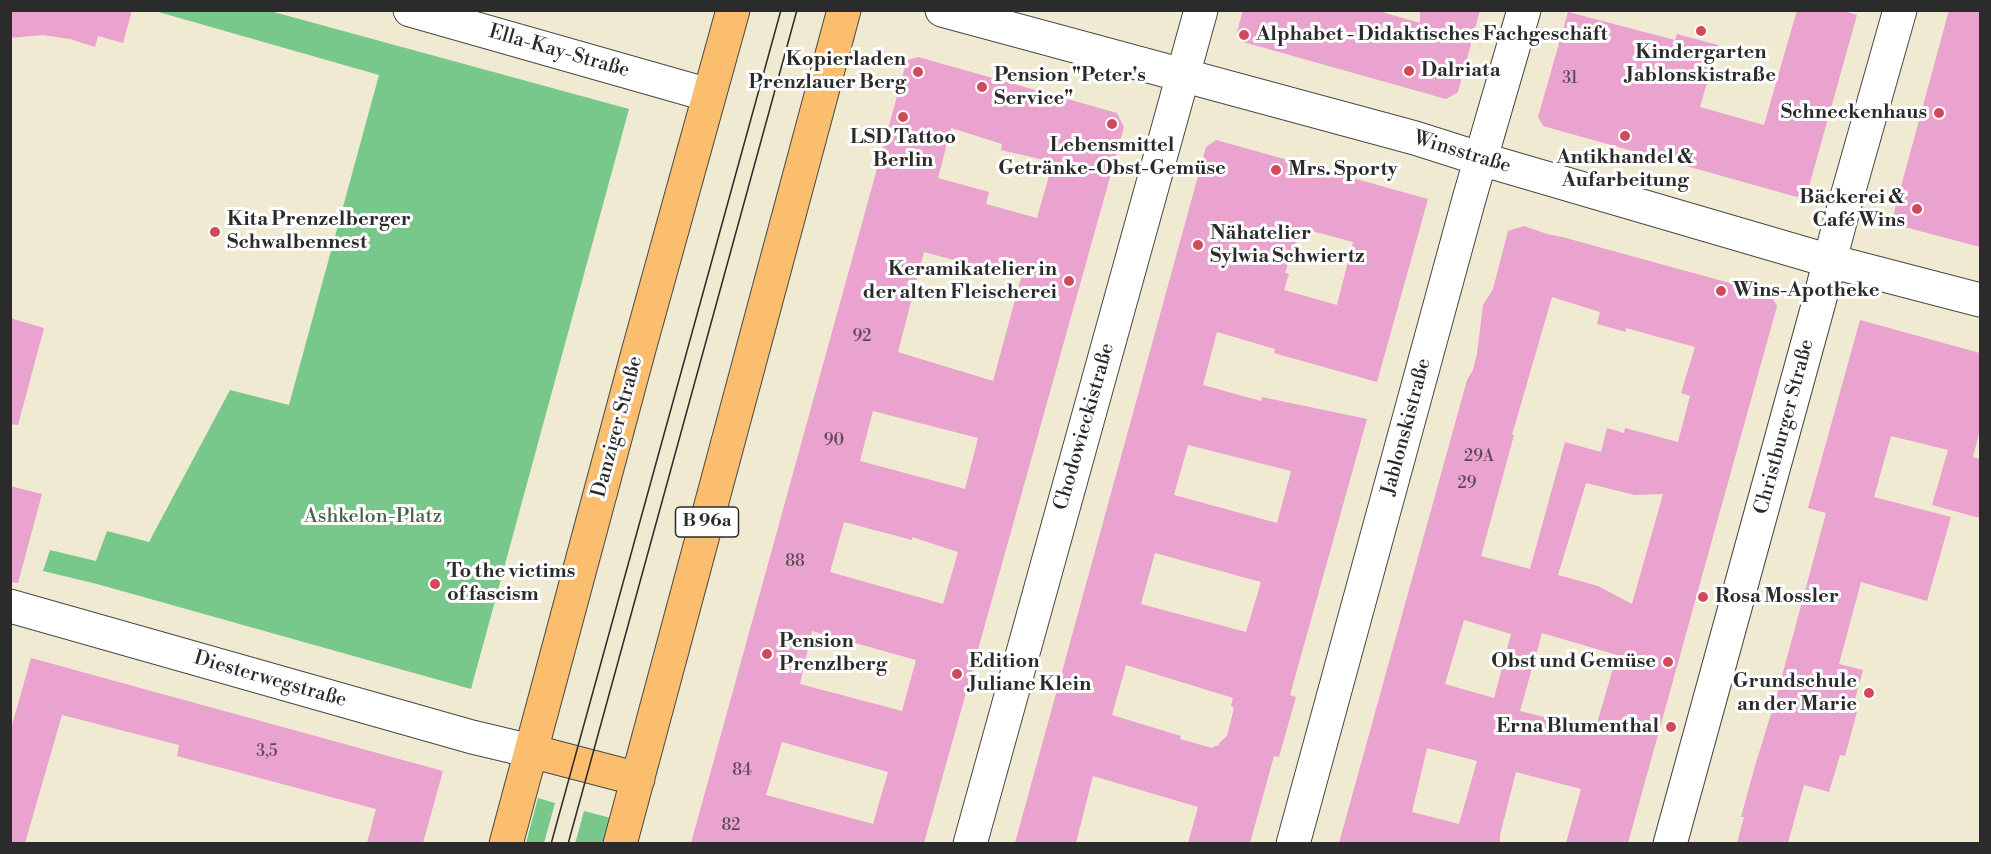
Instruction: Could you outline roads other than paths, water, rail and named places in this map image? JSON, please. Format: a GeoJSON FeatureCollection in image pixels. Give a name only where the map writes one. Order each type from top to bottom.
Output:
{"type":"FeatureCollection","features":[{"type":"Feature","properties":{"kind":"main road","name":"Danziger Straße"},"geometry":{"type":"LineString","coordinates":[[506,843],[733,10]]}},
{"type":"Feature","properties":{"kind":"main road","name":"B 96a"},"geometry":{"type":"LineString","coordinates":[[620,843],[844,10]]}},
{"type":"Feature","properties":{"kind":"main road"},"geometry":{"type":"LineString","coordinates":[[531,751],[638,779]]}},
{"type":"Feature","properties":{"kind":"street","name":"Ella-Kay-Straße"},"geometry":{"type":"LineString","coordinates":[[410,10],[709,94]]}},
{"type":"Feature","properties":{"kind":"street","name":"Winsstraße"},"geometry":{"type":"LineString","coordinates":[[942,10],[1415,138],[1830,261],[1980,300]]}},
{"type":"Feature","properties":{"kind":"street","name":"Chodowieckistraße"},"geometry":{"type":"LineString","coordinates":[[970,843],[1201,10]]}},
{"type":"Feature","properties":{"kind":"street","name":"Jablonskistraße"},"geometry":{"type":"LineString","coordinates":[[1293,843],[1480,159],[1524,10]]}},
{"type":"Feature","properties":{"kind":"street","name":"Christburger Straße"},"geometry":{"type":"LineString","coordinates":[[1670,843],[1840,218],[1900,10]]}},
{"type":"Feature","properties":{"kind":"street","name":"Diesterwegstraße"},"geometry":{"type":"LineString","coordinates":[[10,606],[463,734],[531,751]]}},
{"type":"Feature","properties":{"kind":"tram line"},"geometry":{"type":"LineString","coordinates":[[551,844],[781,10]]}},
{"type":"Feature","properties":{"kind":"tram line"},"geometry":{"type":"LineString","coordinates":[[568,844],[797,10]]}},
{"type":"Feature","properties":{"kind":"place","name":"Kindergarten Jablonskistraße"},"geometry":{"type":"Point","coordinates":[1701,31]}},
{"type":"Feature","properties":{"kind":"place","name":"Alphabet - Didaktisches Fachgeschäft"},"geometry":{"type":"Point","coordinates":[1244,35]}},
{"type":"Feature","properties":{"kind":"place","name":"Dalriata"},"geometry":{"type":"Point","coordinates":[1409,71]}},
{"type":"Feature","properties":{"kind":"place","name":"Kopierladen Prenzlauer Berg"},"geometry":{"type":"Point","coordinates":[918,72]}},
{"type":"Feature","properties":{"kind":"place","name":"Pension \"Peter's Service\""},"geometry":{"type":"Point","coordinates":[982,87]}},
{"type":"Feature","properties":{"kind":"place","name":"Schneckenhaus"},"geometry":{"type":"Point","coordinates":[1939,113]}},
{"type":"Feature","properties":{"kind":"place","name":"LSD Tattoo Berlin"},"geometry":{"type":"Point","coordinates":[903,117]}},
{"type":"Feature","properties":{"kind":"place","name":"Lebensmittel Getränke-Obst-Gemüse"},"geometry":{"type":"Point","coordinates":[1112,124]}},
{"type":"Feature","properties":{"kind":"place","name":"Antikhandel & Aufarbeitung"},"geometry":{"type":"Point","coordinates":[1625,136]}},
{"type":"Feature","properties":{"kind":"place","name":"Mrs. Sporty"},"geometry":{"type":"Point","coordinates":[1276,170]}},
{"type":"Feature","properties":{"kind":"place","name":"Bäckerei & Café Wins"},"geometry":{"type":"Point","coordinates":[1917,209]}},
{"type":"Feature","properties":{"kind":"place","name":"Kita Prenzelberger Schwalbennest"},"geometry":{"type":"Point","coordinates":[215,232]}},
{"type":"Feature","properties":{"kind":"place","name":"Nähatelier Sylwia Schwiertz"},"geometry":{"type":"Point","coordinates":[1198,245]}},
{"type":"Feature","properties":{"kind":"place","name":"Keramikatelier in der alten Fleischerei"},"geometry":{"type":"Point","coordinates":[1069,281]}},
{"type":"Feature","properties":{"kind":"place","name":"Wins-Apotheke"},"geometry":{"type":"Point","coordinates":[1721,291]}},
{"type":"Feature","properties":{"kind":"place","name":"To the victims of fascism"},"geometry":{"type":"Point","coordinates":[435,584]}},
{"type":"Feature","properties":{"kind":"place","name":"Rosa Mossler"},"geometry":{"type":"Point","coordinates":[1703,597]}},
{"type":"Feature","properties":{"kind":"place","name":"Pension Prenzlberg"},"geometry":{"type":"Point","coordinates":[767,654]}},
{"type":"Feature","properties":{"kind":"place","name":"Obst und Gemüse"},"geometry":{"type":"Point","coordinates":[1668,662]}},
{"type":"Feature","properties":{"kind":"place","name":"Edition Juliane Klein"},"geometry":{"type":"Point","coordinates":[957,674]}},
{"type":"Feature","properties":{"kind":"place","name":"Grundschule an der Marie"},"geometry":{"type":"Point","coordinates":[1869,693]}},
{"type":"Feature","properties":{"kind":"place","name":"Erna Blumenthal"},"geometry":{"type":"Point","coordinates":[1671,727]}},
{"type":"Feature","properties":{"kind":"park label","name":"Ashkelon-Platz"},"geometry":{"type":"Point","coordinates":[373,517]}}]}
